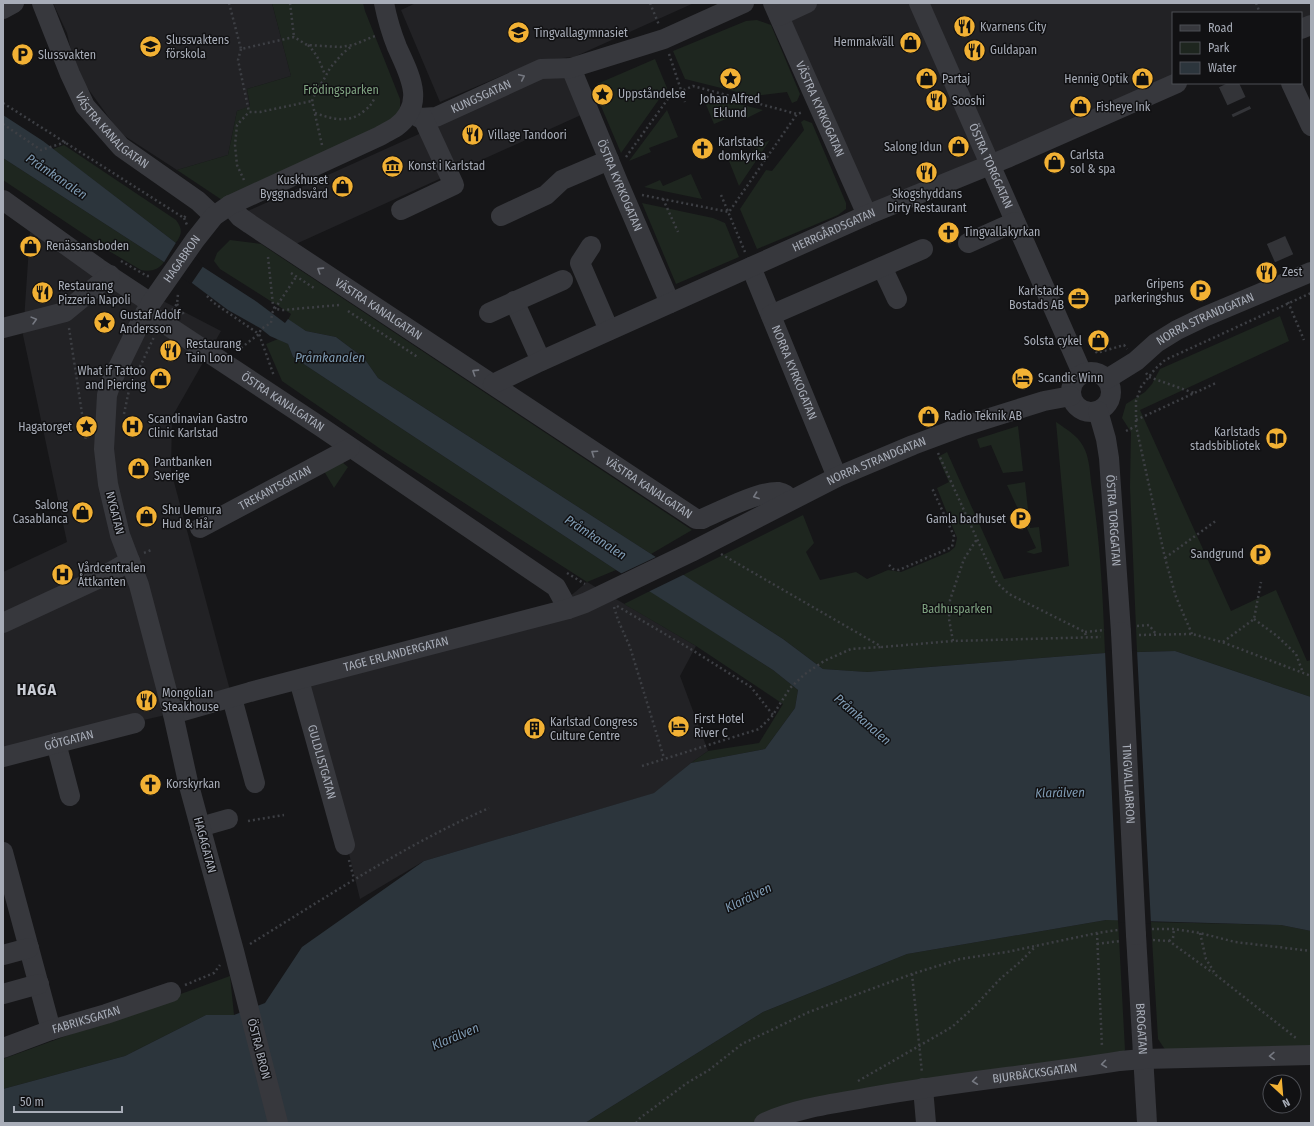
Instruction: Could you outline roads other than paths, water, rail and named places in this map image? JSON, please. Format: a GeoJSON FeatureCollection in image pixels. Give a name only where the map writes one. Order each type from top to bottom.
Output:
{"type":"FeatureCollection","features":[{"type":"Feature","properties":{"kind":"street"},"geometry":{"type":"LineString","coordinates":[[3,8],[14,3]]}},
{"type":"Feature","properties":{"kind":"street","name":"VÄSTRA KANALGATAN"},"geometry":{"type":"LineString","coordinates":[[42,3],[70,74],[85,106],[120,147],[198,201],[240,217],[696,519],[767,492],[779,492],[786,494],[791,500]]}},
{"type":"Feature","properties":{"kind":"street"},"geometry":{"type":"LineString","coordinates":[[384,3],[390,30],[412,81],[416,115],[454,185],[401,210]]}},
{"type":"Feature","properties":{"kind":"street","name":"KUNGSGATAN"},"geometry":{"type":"LineString","coordinates":[[416,115],[440,115],[541,69],[565,68],[664,39],[744,3]]}},
{"type":"Feature","properties":{"kind":"street"},"geometry":{"type":"LineString","coordinates":[[776,9],[807,3]]}},
{"type":"Feature","properties":{"kind":"street","name":"ÖSTRA TORGGATAN"},"geometry":{"type":"LineString","coordinates":[[919,3],[1082,373]]}},
{"type":"Feature","properties":{"kind":"street","name":"VÄSTRA KYRKOGATAN"},"geometry":{"type":"LineString","coordinates":[[776,9],[867,216]]}},
{"type":"Feature","properties":{"kind":"street","name":"ÖSTRA KYRKOGATAN"},"geometry":{"type":"LineString","coordinates":[[565,68],[617,159],[670,303]]}},
{"type":"Feature","properties":{"kind":"street","name":"HERRGÅRDSGATAN"},"geometry":{"type":"LineString","coordinates":[[493,384],[609,330],[751,267],[1175,84]]}},
{"type":"Feature","properties":{"kind":"street"},"geometry":{"type":"LineString","coordinates":[[1292,84],[1311,126]]}},
{"type":"Feature","properties":{"kind":"street"},"geometry":{"type":"LineString","coordinates":[[222,210],[252,194],[380,136],[416,115]]}},
{"type":"Feature","properties":{"kind":"street"},"geometry":{"type":"LineString","coordinates":[[501,216],[546,195],[562,180],[617,159]]}},
{"type":"Feature","properties":{"kind":"street","name":"ÖSTRA KANALGATAN"},"geometry":{"type":"LineString","coordinates":[[3,200],[110,275],[153,313],[556,587],[568,609]]}},
{"type":"Feature","properties":{"kind":"street","name":"HAGABRON"},"geometry":{"type":"LineString","coordinates":[[153,313],[173,283],[195,240],[222,210]]}},
{"type":"Feature","properties":{"kind":"street"},"geometry":{"type":"LineString","coordinates":[[968,242],[1015,222]]}},
{"type":"Feature","properties":{"kind":"street"},"geometry":{"type":"LineString","coordinates":[[591,246],[580,263],[609,330]]}},
{"type":"Feature","properties":{"kind":"street"},"geometry":{"type":"LineString","coordinates":[[771,315],[924,249]]}},
{"type":"Feature","properties":{"kind":"street","name":"NORRA KYRKOGATAN"},"geometry":{"type":"LineString","coordinates":[[751,267],[837,477]]}},
{"type":"Feature","properties":{"kind":"street"},"geometry":{"type":"LineString","coordinates":[[882,267],[896,299]]}},
{"type":"Feature","properties":{"kind":"street"},"geometry":{"type":"LineString","coordinates":[[3,328],[66,312],[110,275]]}},
{"type":"Feature","properties":{"kind":"street","name":"NORRA STRANDGATAN"},"geometry":{"type":"LineString","coordinates":[[1107,379],[1136,361],[1156,343],[1177,330],[1293,276]]}},
{"type":"Feature","properties":{"kind":"street"},"geometry":{"type":"LineString","coordinates":[[489,313],[563,280]]}},
{"type":"Feature","properties":{"kind":"street"},"geometry":{"type":"LineString","coordinates":[[514,301],[541,361]]}},
{"type":"Feature","properties":{"kind":"street","name":"NYGATAN"},"geometry":{"type":"LineString","coordinates":[[153,313],[112,380],[107,395],[104,449],[108,484],[120,535],[139,585],[172,714]]}},
{"type":"Feature","properties":{"kind":"street"},"geometry":{"type":"LineString","coordinates":[[1095,372],[1107,379],[1111,388],[1110,399],[1105,407],[1098,411],[1090,412],[1080,409],[1073,401],[1071,391],[1074,381],[1082,373],[1095,372]]}},
{"type":"Feature","properties":{"kind":"street","name":"NORRA STRANDGATAN"},"geometry":{"type":"LineString","coordinates":[[616,596],[699,548],[837,477],[931,438],[1044,401],[1071,396]]}},
{"type":"Feature","properties":{"kind":"street","name":"ÖSTRA TORGGATAN"},"geometry":{"type":"LineString","coordinates":[[1098,411],[1106,439],[1109,458],[1125,631]]}},
{"type":"Feature","properties":{"kind":"street","name":"TREKANTSGATAN"},"geometry":{"type":"LineString","coordinates":[[200,528],[350,448]]}},
{"type":"Feature","properties":{"kind":"street"},"geometry":{"type":"LineString","coordinates":[[3,623],[102,577],[130,560]]}},
{"type":"Feature","properties":{"kind":"street","name":"TAGE ERLANDERGATAN"},"geometry":{"type":"LineString","coordinates":[[172,714],[616,596]]}},
{"type":"Feature","properties":{"kind":"street","name":"TINGVALLABRON"},"geometry":{"type":"LineString","coordinates":[[1125,631],[1136,935]]}},
{"type":"Feature","properties":{"kind":"street","name":"GULDLISTGATAN"},"geometry":{"type":"LineString","coordinates":[[299,680],[345,845]]}},
{"type":"Feature","properties":{"kind":"street"},"geometry":{"type":"LineString","coordinates":[[232,698],[255,783]]}},
{"type":"Feature","properties":{"kind":"street","name":"HAGAGATAN"},"geometry":{"type":"LineString","coordinates":[[172,714],[188,782],[240,975]]}},
{"type":"Feature","properties":{"kind":"street","name":"GÖTGATAN"},"geometry":{"type":"LineString","coordinates":[[3,757],[135,723]]}},
{"type":"Feature","properties":{"kind":"street"},"geometry":{"type":"LineString","coordinates":[[56,743],[70,796]]}},
{"type":"Feature","properties":{"kind":"street"},"geometry":{"type":"LineString","coordinates":[[200,828],[228,819]]}},
{"type":"Feature","properties":{"kind":"street"},"geometry":{"type":"LineString","coordinates":[[3,852],[50,1030]]}},
{"type":"Feature","properties":{"kind":"street","name":"BROGATAN"},"geometry":{"type":"LineString","coordinates":[[1136,935],[1147,1123]]}},
{"type":"Feature","properties":{"kind":"street"},"geometry":{"type":"LineString","coordinates":[[3,955],[29,948]]}},
{"type":"Feature","properties":{"kind":"street","name":"ÖSTRA BRON"},"geometry":{"type":"LineString","coordinates":[[240,975],[278,1123]]}},
{"type":"Feature","properties":{"kind":"street"},"geometry":{"type":"LineString","coordinates":[[3,994],[39,984]]}},
{"type":"Feature","properties":{"kind":"street","name":"FABRIKSGATAN"},"geometry":{"type":"LineString","coordinates":[[3,1048],[50,1030],[106,1014],[171,992]]}},
{"type":"Feature","properties":{"kind":"street","name":"BJURBÄCKSGATAN"},"geometry":{"type":"LineString","coordinates":[[764,1123],[778,1117],[827,1105],[923,1088],[1143,1059],[1310,1055]]}},
{"type":"Feature","properties":{"kind":"street"},"geometry":{"type":"LineString","coordinates":[[923,1088],[926,1123]]}},
{"type":"Feature","properties":{"kind":"water"},"geometry":{"type":"Polygon","coordinates":[[[3,115],[43,141],[176,243],[203,267],[257,302],[285,323],[288,319],[306,331],[336,337],[364,358],[378,378],[783,639],[823,669],[867,672],[1105,653],[1175,651],[1311,697],[1311,931],[1281,925],[1106,920],[907,954],[763,1012],[585,1123],[3,1123],[3,1089],[125,1056],[206,1015],[234,1015],[265,1003],[302,947],[424,861],[654,793],[691,763],[765,749],[795,708],[798,690],[773,670],[616,570],[293,357],[288,344],[270,336],[260,328],[228,310],[164,262],[3,158],[3,115]]]}},
{"type":"Feature","properties":{"kind":"tunnel"},"geometry":{"type":"LineString","coordinates":[[1228,84],[1242,113]]}},
{"type":"Feature","properties":{"kind":"tunnel"},"geometry":{"type":"LineString","coordinates":[[1276,240],[1288,267]]}},
{"type":"Feature","properties":{"kind":"place","name":"Kvarnens City"},"geometry":{"type":"Point","coordinates":[964,27]}},
{"type":"Feature","properties":{"kind":"place","name":"Tingvallagymnasiet"},"geometry":{"type":"Point","coordinates":[519,33]}},
{"type":"Feature","properties":{"kind":"place","name":"Hemmakväll"},"geometry":{"type":"Point","coordinates":[910,42]}},
{"type":"Feature","properties":{"kind":"place","name":"Slussvaktens förskola"},"geometry":{"type":"Point","coordinates":[150,47]}},
{"type":"Feature","properties":{"kind":"place","name":"Guldapan"},"geometry":{"type":"Point","coordinates":[974,50]}},
{"type":"Feature","properties":{"kind":"place","name":"Slussvakten"},"geometry":{"type":"Point","coordinates":[22,55]}},
{"type":"Feature","properties":{"kind":"place","name":"Johan Alfred Eklund"},"geometry":{"type":"Point","coordinates":[730,78]}},
{"type":"Feature","properties":{"kind":"place","name":"Partaj"},"geometry":{"type":"Point","coordinates":[926,79]}},
{"type":"Feature","properties":{"kind":"place","name":"Hennig Optik"},"geometry":{"type":"Point","coordinates":[1143,79]}},
{"type":"Feature","properties":{"kind":"place","name":"Uppståndelse"},"geometry":{"type":"Point","coordinates":[603,94]}},
{"type":"Feature","properties":{"kind":"place","name":"Sooshi"},"geometry":{"type":"Point","coordinates":[936,101]}},
{"type":"Feature","properties":{"kind":"place","name":"Fisheye Ink"},"geometry":{"type":"Point","coordinates":[1081,107]}},
{"type":"Feature","properties":{"kind":"place","name":"Village Tandoori"},"geometry":{"type":"Point","coordinates":[473,135]}},
{"type":"Feature","properties":{"kind":"place","name":"Salong Idun"},"geometry":{"type":"Point","coordinates":[958,147]}},
{"type":"Feature","properties":{"kind":"place","name":"Karlstads domkyrka"},"geometry":{"type":"Point","coordinates":[703,149]}},
{"type":"Feature","properties":{"kind":"place","name":"Carlsta sol & spa"},"geometry":{"type":"Point","coordinates":[1054,162]}},
{"type":"Feature","properties":{"kind":"place","name":"Konst i Karlstad"},"geometry":{"type":"Point","coordinates":[392,166]}},
{"type":"Feature","properties":{"kind":"place","name":"Skogshyddans Dirty Restaurant"},"geometry":{"type":"Point","coordinates":[927,173]}},
{"type":"Feature","properties":{"kind":"place","name":"Kuskhuset Byggnadsvård"},"geometry":{"type":"Point","coordinates":[343,187]}},
{"type":"Feature","properties":{"kind":"place","name":"Tingvallakyrkan"},"geometry":{"type":"Point","coordinates":[949,232]}},
{"type":"Feature","properties":{"kind":"place","name":"Renässansboden"},"geometry":{"type":"Point","coordinates":[30,246]}},
{"type":"Feature","properties":{"kind":"place","name":"Zest"},"geometry":{"type":"Point","coordinates":[1267,272]}},
{"type":"Feature","properties":{"kind":"place","name":"Gripens parkeringshus"},"geometry":{"type":"Point","coordinates":[1200,291]}},
{"type":"Feature","properties":{"kind":"place","name":"Restaurang Pizzeria Napoli"},"geometry":{"type":"Point","coordinates":[43,293]}},
{"type":"Feature","properties":{"kind":"place","name":"Karlstads Bostads AB"},"geometry":{"type":"Point","coordinates":[1079,298]}},
{"type":"Feature","properties":{"kind":"place","name":"Gustaf Adolf Andersson"},"geometry":{"type":"Point","coordinates":[105,322]}},
{"type":"Feature","properties":{"kind":"place","name":"Solsta cykel"},"geometry":{"type":"Point","coordinates":[1098,341]}},
{"type":"Feature","properties":{"kind":"place","name":"Restaurang Tain Loon"},"geometry":{"type":"Point","coordinates":[171,351]}},
{"type":"Feature","properties":{"kind":"place","name":"What if Tattoo and Piercing"},"geometry":{"type":"Point","coordinates":[161,378]}},
{"type":"Feature","properties":{"kind":"place","name":"Scandic Winn"},"geometry":{"type":"Point","coordinates":[1023,378]}},
{"type":"Feature","properties":{"kind":"place","name":"Radio Teknik AB"},"geometry":{"type":"Point","coordinates":[929,416]}},
{"type":"Feature","properties":{"kind":"place","name":"Scandinavian Gastro Clinic Karlstad"},"geometry":{"type":"Point","coordinates":[132,426]}},
{"type":"Feature","properties":{"kind":"place","name":"Hagatorget"},"geometry":{"type":"Point","coordinates":[87,427]}},
{"type":"Feature","properties":{"kind":"place","name":"Karlstads stadsbibliotek"},"geometry":{"type":"Point","coordinates":[1276,439]}},
{"type":"Feature","properties":{"kind":"place","name":"Pantbanken Sverige"},"geometry":{"type":"Point","coordinates":[138,469]}},
{"type":"Feature","properties":{"kind":"place","name":"Salong Casablanca"},"geometry":{"type":"Point","coordinates":[83,512]}},
{"type":"Feature","properties":{"kind":"place","name":"Shu Uemura Hud & Hår"},"geometry":{"type":"Point","coordinates":[146,517]}},
{"type":"Feature","properties":{"kind":"place","name":"Gamla badhuset"},"geometry":{"type":"Point","coordinates":[1021,519]}},
{"type":"Feature","properties":{"kind":"place","name":"Sandgrund"},"geometry":{"type":"Point","coordinates":[1260,554]}},
{"type":"Feature","properties":{"kind":"place","name":"Vårdcentralen Åttkanten"},"geometry":{"type":"Point","coordinates":[62,575]}},
{"type":"Feature","properties":{"kind":"place","name":"Mongolian Steakhouse"},"geometry":{"type":"Point","coordinates":[146,700]}},
{"type":"Feature","properties":{"kind":"place","name":"First Hotel River C"},"geometry":{"type":"Point","coordinates":[678,726]}},
{"type":"Feature","properties":{"kind":"place","name":"Karlstad Congress Culture Centre"},"geometry":{"type":"Point","coordinates":[535,729]}},
{"type":"Feature","properties":{"kind":"place","name":"Korskyrkan"},"geometry":{"type":"Point","coordinates":[150,784]}},
{"type":"Feature","properties":{"kind":"district","name":"HAGA"},"geometry":{"type":"Point","coordinates":[37,689]}},
{"type":"Feature","properties":{"kind":"park label","name":"Frödingsparken"},"geometry":{"type":"Point","coordinates":[341,90]}},
{"type":"Feature","properties":{"kind":"park label","name":"Badhusparken"},"geometry":{"type":"Point","coordinates":[957,609]}},
{"type":"Feature","properties":{"kind":"water label","name":"Pråmkanalen"},"geometry":{"type":"Point","coordinates":[57,176]}},
{"type":"Feature","properties":{"kind":"water label","name":"Pråmkanalen"},"geometry":{"type":"Point","coordinates":[330,357]}},
{"type":"Feature","properties":{"kind":"water label","name":"Pråmkanalen"},"geometry":{"type":"Point","coordinates":[596,537]}},
{"type":"Feature","properties":{"kind":"water label","name":"Pråmkanalen"},"geometry":{"type":"Point","coordinates":[863,719]}},
{"type":"Feature","properties":{"kind":"water label","name":"Klarälven"},"geometry":{"type":"Point","coordinates":[1060,792]}},
{"type":"Feature","properties":{"kind":"water label","name":"Klarälven"},"geometry":{"type":"Point","coordinates":[748,897]}},
{"type":"Feature","properties":{"kind":"water label","name":"Klarälven"},"geometry":{"type":"Point","coordinates":[455,1036]}}]}
